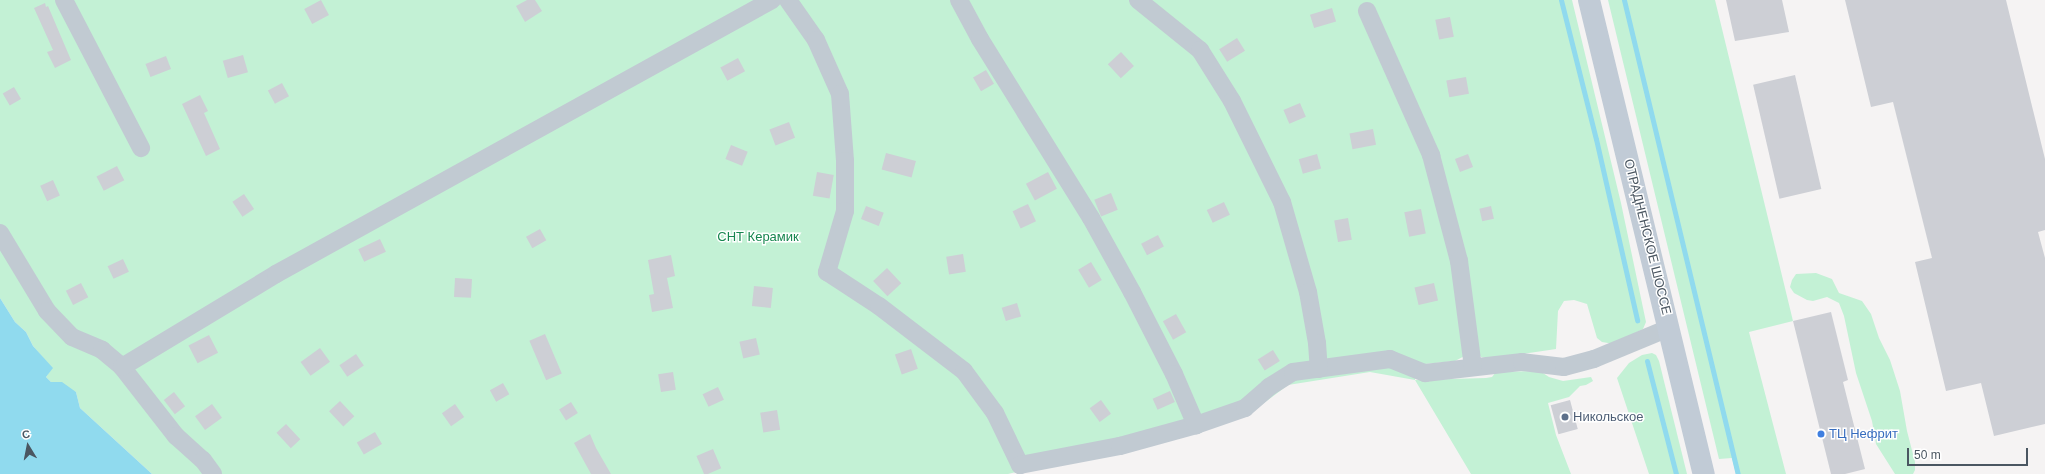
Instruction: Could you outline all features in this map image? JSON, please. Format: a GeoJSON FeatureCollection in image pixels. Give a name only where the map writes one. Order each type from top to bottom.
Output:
{"type":"FeatureCollection","features":[{"type":"Feature","properties":{"kind":"main road","name":"ОТРАДНЕНСКОЕ ШОССЕ"},"geometry":{"type":"LineString","coordinates":[[1589,0],[1704,474]]}},
{"type":"Feature","properties":{"kind":"street"},"geometry":{"type":"LineString","coordinates":[[64,0],[141,148]]}},
{"type":"Feature","properties":{"kind":"street"},"geometry":{"type":"LineString","coordinates":[[122,367],[283,270],[772,0]]}},
{"type":"Feature","properties":{"kind":"street"},"geometry":{"type":"LineString","coordinates":[[788,0],[816,40],[840,94],[845,161],[845,212],[827,272],[880,306],[964,371],[995,413],[1020,464],[1120,446],[1196,425],[1245,408],[1269,387],[1293,372],[1390,359],[1425,373],[1522,362],[1564,367],[1594,358],[1669,328]]}},
{"type":"Feature","properties":{"kind":"street"},"geometry":{"type":"LineString","coordinates":[[959,0],[980,39],[1098,231],[1167,360],[1196,425]]}},
{"type":"Feature","properties":{"kind":"street"},"geometry":{"type":"LineString","coordinates":[[1138,0],[1200,50],[1232,101],[1278,195],[1308,292],[1319,369]]}},
{"type":"Feature","properties":{"kind":"street"},"geometry":{"type":"LineString","coordinates":[[1367,11],[1431,155],[1459,261],[1473,367]]}},
{"type":"Feature","properties":{"kind":"street"},"geometry":{"type":"LineString","coordinates":[[0,233],[47,311],[72,337],[102,350],[122,367],[176,436],[203,460],[213,474]]}},
{"type":"Feature","properties":{"kind":"green space","name":"СНТ Керамик"},"geometry":{"type":"Polygon","coordinates":[[[0,0],[1572,0],[1621,203],[1646,322],[1643,329],[1614,344],[1602,342],[1597,338],[1587,304],[1574,300],[1564,301],[1558,311],[1556,349],[1490,359],[1481,357],[1476,350],[1455,361],[1415,365],[1415,380],[1370,372],[1288,385],[1245,417],[1008,474],[152,474],[80,408],[76,392],[51,382],[46,377],[52,368],[33,346],[26,332],[15,322],[0,298],[0,0]]]}},
{"type":"Feature","properties":{"kind":"green space"},"geometry":{"type":"Polygon","coordinates":[[[1608,0],[1715,0],[1793,321],[1749,332],[1786,474],[1736,474],[1732,458],[1719,459],[1608,0]]]}},
{"type":"Feature","properties":{"kind":"green space"},"geometry":{"type":"Polygon","coordinates":[[[1816,273],[1832,279],[1839,293],[1862,301],[1871,314],[1879,338],[1890,360],[1900,391],[1907,431],[1915,462],[1915,470],[1913,474],[1895,474],[1876,444],[1872,421],[1856,373],[1844,316],[1839,303],[1827,297],[1813,301],[1807,300],[1794,293],[1790,287],[1796,274],[1816,273]]]}},
{"type":"Feature","properties":{"kind":"green space"},"geometry":{"type":"Polygon","coordinates":[[[1652,353],[1656,355],[1659,361],[1687,474],[1649,474],[1617,378],[1629,363],[1642,355],[1652,353]]]}},
{"type":"Feature","properties":{"kind":"green space"},"geometry":{"type":"Polygon","coordinates":[[[1540,371],[1549,377],[1563,381],[1591,377],[1593,381],[1586,385],[1580,386],[1569,397],[1548,403],[1556,435],[1571,474],[1471,474],[1415,380],[1486,378],[1492,377],[1496,372],[1540,371]]]}},
{"type":"Feature","properties":{"kind":"water"},"geometry":{"type":"Polygon","coordinates":[[[0,298],[15,322],[26,332],[33,346],[53,368],[46,377],[51,382],[62,382],[76,392],[80,408],[152,474],[0,474],[0,298]]]}},
{"type":"Feature","properties":{"kind":"building"},"geometry":{"type":"Polygon","coordinates":[[[321,0],[329,15],[312,24],[304,9],[321,0]]]}},
{"type":"Feature","properties":{"kind":"building"},"geometry":{"type":"Polygon","coordinates":[[[527,0],[535,0],[542,11],[525,22],[516,6],[527,0]]]}},
{"type":"Feature","properties":{"kind":"building"},"geometry":{"type":"Polygon","coordinates":[[[1726,0],[1782,0],[1789,32],[1735,41],[1726,0]]]}},
{"type":"Feature","properties":{"kind":"building"},"geometry":{"type":"Polygon","coordinates":[[[1845,0],[2006,0],[2045,159],[2045,230],[2038,232],[2045,258],[2045,424],[1994,436],[1981,383],[1946,391],[1915,262],[1932,258],[1893,102],[1871,107],[1845,0]]]}},
{"type":"Feature","properties":{"kind":"building"},"geometry":{"type":"Polygon","coordinates":[[[45,3],[46,7],[48,6],[71,60],[55,68],[47,52],[53,50],[34,8],[45,3]]]}},
{"type":"Feature","properties":{"kind":"building"},"geometry":{"type":"Polygon","coordinates":[[[1332,8],[1336,21],[1314,28],[1310,15],[1332,8]]]}},
{"type":"Feature","properties":{"kind":"building"},"geometry":{"type":"Polygon","coordinates":[[[1450,17],[1454,37],[1439,39],[1435,20],[1450,17]]]}},
{"type":"Feature","properties":{"kind":"building"},"geometry":{"type":"Polygon","coordinates":[[[1237,38],[1245,51],[1227,62],[1219,49],[1237,38]]]}},
{"type":"Feature","properties":{"kind":"building"},"geometry":{"type":"Polygon","coordinates":[[[1121,52],[1134,66],[1121,78],[1108,64],[1121,52]]]}},
{"type":"Feature","properties":{"kind":"building"},"geometry":{"type":"Polygon","coordinates":[[[243,55],[248,72],[228,78],[223,61],[243,55]]]}},
{"type":"Feature","properties":{"kind":"building"},"geometry":{"type":"Polygon","coordinates":[[[166,56],[171,69],[150,77],[145,64],[166,56]]]}},
{"type":"Feature","properties":{"kind":"building"},"geometry":{"type":"Polygon","coordinates":[[[738,58],[745,71],[727,81],[720,67],[738,58]]]}},
{"type":"Feature","properties":{"kind":"building"},"geometry":{"type":"Polygon","coordinates":[[[986,70],[994,84],[981,91],[973,78],[986,70]]]}},
{"type":"Feature","properties":{"kind":"building"},"geometry":{"type":"Polygon","coordinates":[[[1795,75],[1821,189],[1779,199],[1753,85],[1795,75]]]}},
{"type":"Feature","properties":{"kind":"building"},"geometry":{"type":"Polygon","coordinates":[[[1466,77],[1469,94],[1449,97],[1446,80],[1466,77]]]}},
{"type":"Feature","properties":{"kind":"building"},"geometry":{"type":"Polygon","coordinates":[[[282,83],[289,96],[275,104],[268,91],[282,83]]]}},
{"type":"Feature","properties":{"kind":"building"},"geometry":{"type":"Polygon","coordinates":[[[14,87],[21,99],[10,106],[3,94],[14,87]]]}},
{"type":"Feature","properties":{"kind":"building"},"geometry":{"type":"Polygon","coordinates":[[[200,95],[208,111],[204,113],[220,149],[206,156],[182,104],[200,95]]]}},
{"type":"Feature","properties":{"kind":"building"},"geometry":{"type":"Polygon","coordinates":[[[1300,103],[1306,117],[1289,124],[1283,110],[1300,103]]]}},
{"type":"Feature","properties":{"kind":"building"},"geometry":{"type":"Polygon","coordinates":[[[789,122],[795,138],[775,145],[769,130],[789,122]]]}},
{"type":"Feature","properties":{"kind":"building"},"geometry":{"type":"Polygon","coordinates":[[[1373,129],[1376,145],[1352,149],[1349,134],[1373,129]]]}},
{"type":"Feature","properties":{"kind":"building"},"geometry":{"type":"Polygon","coordinates":[[[731,145],[748,152],[742,166],[725,159],[731,145]]]}},
{"type":"Feature","properties":{"kind":"building"},"geometry":{"type":"Polygon","coordinates":[[[886,153],[916,161],[912,177],[882,169],[886,153]]]}},
{"type":"Feature","properties":{"kind":"building"},"geometry":{"type":"Polygon","coordinates":[[[1317,154],[1321,168],[1303,174],[1299,159],[1317,154]]]}},
{"type":"Feature","properties":{"kind":"building"},"geometry":{"type":"Polygon","coordinates":[[[1468,154],[1473,167],[1460,172],[1455,159],[1468,154]]]}},
{"type":"Feature","properties":{"kind":"building"},"geometry":{"type":"Polygon","coordinates":[[[117,166],[124,180],[104,191],[97,176],[117,166]]]}},
{"type":"Feature","properties":{"kind":"building"},"geometry":{"type":"Polygon","coordinates":[[[817,172],[834,175],[830,199],[813,196],[817,172]]]}},
{"type":"Feature","properties":{"kind":"building"},"geometry":{"type":"Polygon","coordinates":[[[1048,172],[1057,189],[1035,201],[1026,184],[1048,172]]]}},
{"type":"Feature","properties":{"kind":"building"},"geometry":{"type":"Polygon","coordinates":[[[53,180],[60,196],[47,201],[40,186],[53,180]]]}},
{"type":"Feature","properties":{"kind":"building"},"geometry":{"type":"Polygon","coordinates":[[[1111,193],[1118,210],[1101,216],[1094,200],[1111,193]]]}},
{"type":"Feature","properties":{"kind":"building"},"geometry":{"type":"Polygon","coordinates":[[[244,194],[254,209],[242,217],[232,202],[244,194]]]}},
{"type":"Feature","properties":{"kind":"building"},"geometry":{"type":"Polygon","coordinates":[[[1224,202],[1230,215],[1213,223],[1207,210],[1224,202]]]}},
{"type":"Feature","properties":{"kind":"building"},"geometry":{"type":"Polygon","coordinates":[[[1028,204],[1036,221],[1021,228],[1013,211],[1028,204]]]}},
{"type":"Feature","properties":{"kind":"building"},"geometry":{"type":"Polygon","coordinates":[[[866,206],[884,213],[879,226],[861,219],[866,206]]]}},
{"type":"Feature","properties":{"kind":"building"},"geometry":{"type":"Polygon","coordinates":[[[1491,206],[1494,219],[1482,221],[1479,209],[1491,206]]]}},
{"type":"Feature","properties":{"kind":"building"},"geometry":{"type":"Polygon","coordinates":[[[1421,209],[1426,234],[1409,237],[1404,212],[1421,209]]]}},
{"type":"Feature","properties":{"kind":"building"},"geometry":{"type":"Polygon","coordinates":[[[1348,218],[1352,240],[1338,242],[1334,220],[1348,218]]]}},
{"type":"Feature","properties":{"kind":"building"},"geometry":{"type":"Polygon","coordinates":[[[540,229],[546,240],[532,248],[526,237],[540,229]]]}},
{"type":"Feature","properties":{"kind":"building"},"geometry":{"type":"Polygon","coordinates":[[[1158,235],[1164,247],[1147,255],[1141,244],[1158,235]]]}},
{"type":"Feature","properties":{"kind":"building"},"geometry":{"type":"Polygon","coordinates":[[[380,239],[386,252],[364,262],[358,249],[380,239]]]}},
{"type":"Feature","properties":{"kind":"building"},"geometry":{"type":"Polygon","coordinates":[[[963,254],[966,272],[949,274],[946,257],[963,254]]]}},
{"type":"Feature","properties":{"kind":"building"},"geometry":{"type":"Polygon","coordinates":[[[671,255],[675,276],[667,278],[673,308],[652,312],[649,295],[654,294],[648,260],[671,255]]]}},
{"type":"Feature","properties":{"kind":"building"},"geometry":{"type":"Polygon","coordinates":[[[123,259],[129,272],[114,279],[108,266],[123,259]]]}},
{"type":"Feature","properties":{"kind":"building"},"geometry":{"type":"Polygon","coordinates":[[[1091,262],[1102,280],[1089,288],[1078,270],[1091,262]]]}},
{"type":"Feature","properties":{"kind":"building"},"geometry":{"type":"Polygon","coordinates":[[[887,268],[901,283],[887,296],[873,281],[887,268]]]}},
{"type":"Feature","properties":{"kind":"building"},"geometry":{"type":"Polygon","coordinates":[[[455,278],[472,279],[471,298],[454,297],[455,278]]]}},
{"type":"Feature","properties":{"kind":"building"},"geometry":{"type":"Polygon","coordinates":[[[81,283],[88,297],[73,305],[66,291],[81,283]]]}},
{"type":"Feature","properties":{"kind":"building"},"geometry":{"type":"Polygon","coordinates":[[[1434,283],[1438,301],[1419,305],[1415,287],[1434,283]]]}},
{"type":"Feature","properties":{"kind":"building"},"geometry":{"type":"Polygon","coordinates":[[[754,286],[773,288],[771,308],[752,306],[754,286]]]}},
{"type":"Feature","properties":{"kind":"building"},"geometry":{"type":"Polygon","coordinates":[[[1017,303],[1021,316],[1006,321],[1002,308],[1017,303]]]}},
{"type":"Feature","properties":{"kind":"building"},"geometry":{"type":"Polygon","coordinates":[[[1831,312],[1848,380],[1843,382],[1865,469],[1845,474],[1831,474],[1793,321],[1831,312]]]}},
{"type":"Feature","properties":{"kind":"building"},"geometry":{"type":"Polygon","coordinates":[[[1176,314],[1186,332],[1173,340],[1163,321],[1176,314]]]}},
{"type":"Feature","properties":{"kind":"building"},"geometry":{"type":"Polygon","coordinates":[[[545,334],[562,374],[546,380],[529,341],[545,334]]]}},
{"type":"Feature","properties":{"kind":"building"},"geometry":{"type":"Polygon","coordinates":[[[209,335],[218,353],[198,363],[189,345],[209,335]]]}},
{"type":"Feature","properties":{"kind":"building"},"geometry":{"type":"Polygon","coordinates":[[[756,338],[760,355],[743,358],[739,342],[756,338]]]}},
{"type":"Feature","properties":{"kind":"building"},"geometry":{"type":"Polygon","coordinates":[[[320,348],[330,362],[311,376],[301,362],[320,348]]]}},
{"type":"Feature","properties":{"kind":"building"},"geometry":{"type":"Polygon","coordinates":[[[911,349],[918,369],[902,374],[895,355],[911,349]]]}},
{"type":"Feature","properties":{"kind":"building"},"geometry":{"type":"Polygon","coordinates":[[[1273,350],[1280,361],[1265,371],[1258,360],[1273,350]]]}},
{"type":"Feature","properties":{"kind":"building"},"geometry":{"type":"Polygon","coordinates":[[[356,354],[364,366],[347,377],[339,365],[356,354]]]}},
{"type":"Feature","properties":{"kind":"building"},"geometry":{"type":"Polygon","coordinates":[[[673,372],[676,390],[661,392],[658,374],[673,372]]]}},
{"type":"Feature","properties":{"kind":"building"},"geometry":{"type":"Polygon","coordinates":[[[503,383],[509,394],[496,402],[490,390],[503,383]]]}},
{"type":"Feature","properties":{"kind":"building"},"geometry":{"type":"Polygon","coordinates":[[[718,387],[724,400],[709,407],[703,394],[718,387]]]}},
{"type":"Feature","properties":{"kind":"building"},"geometry":{"type":"Polygon","coordinates":[[[1170,391],[1175,402],[1158,410],[1153,399],[1170,391]]]}},
{"type":"Feature","properties":{"kind":"building"},"geometry":{"type":"Polygon","coordinates":[[[174,392],[185,406],[175,414],[164,400],[174,392]]]}},
{"type":"Feature","properties":{"kind":"building"},"geometry":{"type":"Polygon","coordinates":[[[1101,400],[1111,414],[1100,422],[1090,408],[1101,400]]]}},
{"type":"Feature","properties":{"kind":"building","name":"Никольское"},"geometry":{"type":"Polygon","coordinates":[[[1570,400],[1578,429],[1558,434],[1551,405],[1570,400]]]}},
{"type":"Feature","properties":{"kind":"building"},"geometry":{"type":"Polygon","coordinates":[[[340,401],[354,416],[343,427],[329,411],[340,401]]]}},
{"type":"Feature","properties":{"kind":"building"},"geometry":{"type":"Polygon","coordinates":[[[571,402],[578,413],[566,420],[559,409],[571,402]]]}},
{"type":"Feature","properties":{"kind":"building"},"geometry":{"type":"Polygon","coordinates":[[[212,404],[222,418],[205,430],[195,416],[212,404]]]}},
{"type":"Feature","properties":{"kind":"building"},"geometry":{"type":"Polygon","coordinates":[[[455,404],[464,417],[451,426],[442,413],[455,404]]]}},
{"type":"Feature","properties":{"kind":"building"},"geometry":{"type":"Polygon","coordinates":[[[777,410],[780,430],[763,432],[760,413],[777,410]]]}},
{"type":"Feature","properties":{"kind":"building"},"geometry":{"type":"Polygon","coordinates":[[[286,424],[300,439],[291,448],[276,433],[286,424]]]}},
{"type":"Feature","properties":{"kind":"building"},"geometry":{"type":"Polygon","coordinates":[[[375,432],[382,444],[364,455],[357,442],[375,432]]]}},
{"type":"Feature","properties":{"kind":"building"},"geometry":{"type":"Polygon","coordinates":[[[590,434],[611,474],[591,474],[574,443],[590,434]]]}},
{"type":"Feature","properties":{"kind":"building"},"geometry":{"type":"Polygon","coordinates":[[[713,449],[721,468],[704,474],[696,456],[713,449]]]}},
{"type":"Feature","properties":{"kind":"waterway"},"geometry":{"type":"LineString","coordinates":[[1561,0],[1596,139],[1637,320]]}},
{"type":"Feature","properties":{"kind":"waterway"},"geometry":{"type":"LineString","coordinates":[[1624,0],[1738,474]]}},
{"type":"Feature","properties":{"kind":"waterway"},"geometry":{"type":"LineString","coordinates":[[1647,361],[1676,474]]}},
{"type":"Feature","properties":{"kind":"place","name":"Никольское"},"geometry":{"type":"Point","coordinates":[1565,417]}},
{"type":"Feature","properties":{"kind":"place","name":"ТЦ Нефрит"},"geometry":{"type":"Point","coordinates":[1821,434]}}]}
